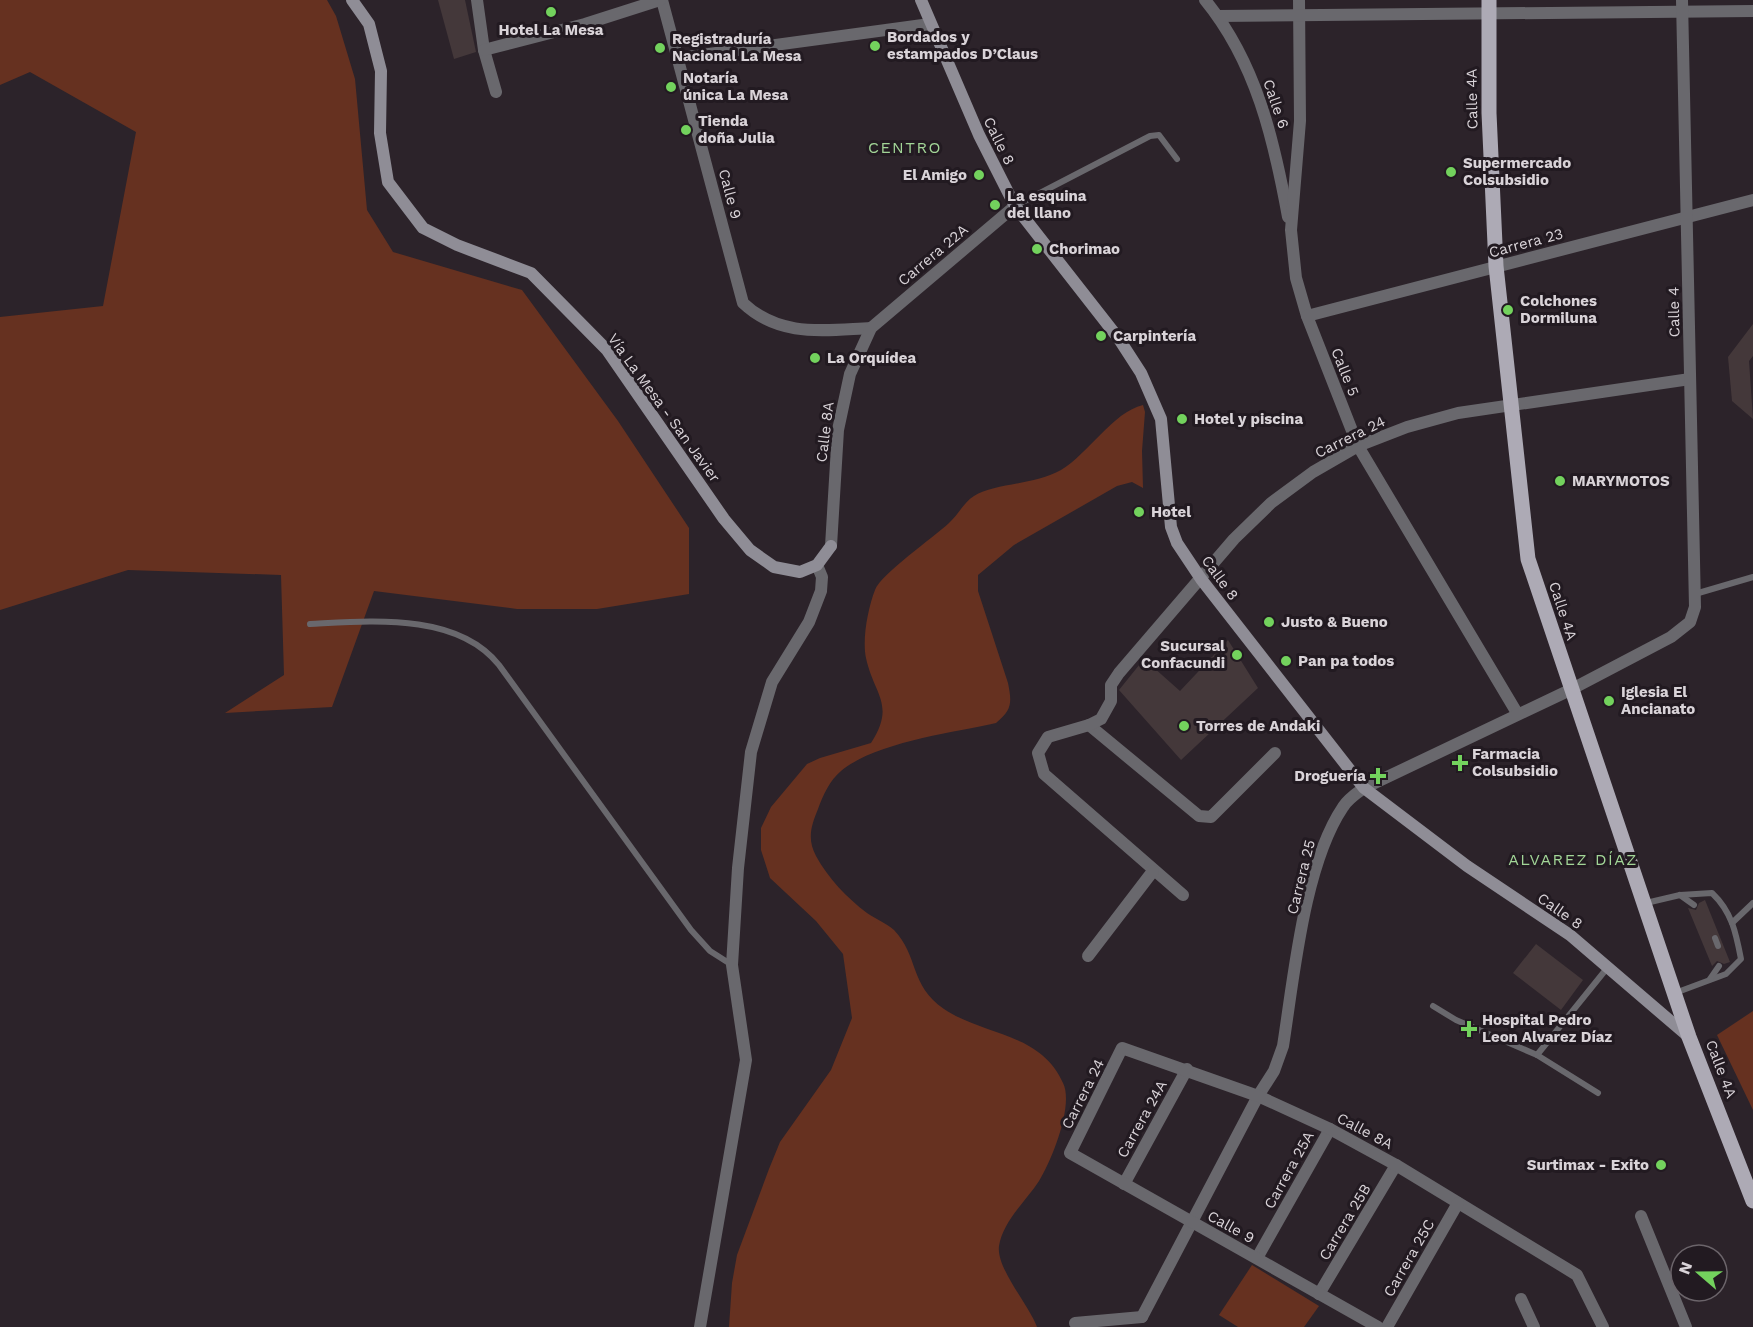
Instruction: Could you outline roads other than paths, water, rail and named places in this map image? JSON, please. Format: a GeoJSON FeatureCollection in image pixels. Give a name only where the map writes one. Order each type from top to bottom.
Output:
{"type":"FeatureCollection","features":[{"type":"Feature","properties":{"kind":"main road","name":"Vía La Mesa - San Javier"},"geometry":{"type":"LineString","coordinates":[[352,0],[369,24],[381,71],[380,133],[388,182],[423,228],[457,245],[531,273],[607,350],[724,519],[750,550],[774,567],[800,572],[817,565]]}},
{"type":"Feature","properties":{"kind":"main road","name":"Calle 8"},"geometry":{"type":"LineString","coordinates":[[921,0],[980,135],[1015,206],[1119,339],[1141,373],[1161,419],[1171,527],[1177,543],[1201,579],[1364,788],[1467,866],[1570,935],[1609,966],[1689,1037]]}},
{"type":"Feature","properties":{"kind":"main road","name":"Calle 4A"},"geometry":{"type":"LineString","coordinates":[[1490,6],[1489,113],[1496,266],[1528,559],[1570,690],[1645,903],[1689,1037],[1753,1201]]}},
{"type":"Feature","properties":{"kind":"main road"},"geometry":{"type":"LineString","coordinates":[[817,565],[831,546]]}},
{"type":"Feature","properties":{"kind":"street"},"geometry":{"type":"LineString","coordinates":[[477,0],[484,50],[496,92]]}},
{"type":"Feature","properties":{"kind":"street"},"geometry":{"type":"LineString","coordinates":[[484,50],[585,24],[661,0]]}},
{"type":"Feature","properties":{"kind":"street","name":"Calle 9"},"geometry":{"type":"LineString","coordinates":[[661,0],[679,58],[743,303],[759,318],[778,325],[814,331],[871,327]]}},
{"type":"Feature","properties":{"kind":"street","name":"Calle 6"},"geometry":{"type":"LineString","coordinates":[[1205,0],[1218,16],[1243,61],[1266,117],[1275,147],[1291,230]]}},
{"type":"Feature","properties":{"kind":"street","name":"Calle 5"},"geometry":{"type":"LineString","coordinates":[[1299,0],[1300,121],[1291,230],[1296,278],[1307,316],[1358,446],[1517,713]]}},
{"type":"Feature","properties":{"kind":"street"},"geometry":{"type":"LineString","coordinates":[[1218,16],[1490,6],[1683,6],[1753,11]]}},
{"type":"Feature","properties":{"kind":"street","name":"Calle 4"},"geometry":{"type":"LineString","coordinates":[[1683,6],[1695,607],[1690,622]]}},
{"type":"Feature","properties":{"kind":"street"},"geometry":{"type":"LineString","coordinates":[[679,58],[930,24]]}},
{"type":"Feature","properties":{"kind":"street","name":"Carrera 23"},"geometry":{"type":"LineString","coordinates":[[1307,316],[1753,200]]}},
{"type":"Feature","properties":{"kind":"street","name":"Carrera 22A"},"geometry":{"type":"LineString","coordinates":[[871,327],[1015,206]]}},
{"type":"Feature","properties":{"kind":"street","name":"Calle 8A"},"geometry":{"type":"LineString","coordinates":[[831,546],[838,430],[850,374],[871,327]]}},
{"type":"Feature","properties":{"kind":"street","name":"Carrera 24"},"geometry":{"type":"LineString","coordinates":[[1089,725],[1101,719],[1112,701],[1111,685],[1234,539],[1271,503],[1313,472],[1358,446],[1432,419],[1690,379]]}},
{"type":"Feature","properties":{"kind":"street"},"geometry":{"type":"LineString","coordinates":[[700,1327],[746,1060],[732,965],[738,868],[751,752],[772,682],[805,628],[821,591],[822,577],[817,565]]}},
{"type":"Feature","properties":{"kind":"street","name":"Carrera 25"},"geometry":{"type":"LineString","coordinates":[[1144,1322],[1258,1096],[1274,1071],[1283,1046],[1311,882],[1324,840],[1345,804],[1364,788],[1517,713],[1570,690],[1671,637],[1690,622]]}},
{"type":"Feature","properties":{"kind":"street"},"geometry":{"type":"LineString","coordinates":[[1183,895],[1044,774],[1038,753],[1048,737],[1089,725],[1199,816],[1211,817],[1275,753]]}},
{"type":"Feature","properties":{"kind":"street"},"geometry":{"type":"LineString","coordinates":[[1088,956],[1153,871]]}},
{"type":"Feature","properties":{"kind":"street","name":"Calle 8A"},"geometry":{"type":"LineString","coordinates":[[1122,1048],[1187,1069],[1258,1096],[1330,1128],[1396,1165],[1576,1275],[1604,1327]]}},
{"type":"Feature","properties":{"kind":"street","name":"Carrera 24"},"geometry":{"type":"LineString","coordinates":[[1070,1153],[1122,1048]]}},
{"type":"Feature","properties":{"kind":"street","name":"Carrera 24A"},"geometry":{"type":"LineString","coordinates":[[1124,1184],[1187,1069]]}},
{"type":"Feature","properties":{"kind":"street","name":"Carrera 25A"},"geometry":{"type":"LineString","coordinates":[[1257,1258],[1330,1128]]}},
{"type":"Feature","properties":{"kind":"street","name":"Calle 9"},"geometry":{"type":"LineString","coordinates":[[1070,1153],[1378,1327]]}},
{"type":"Feature","properties":{"kind":"street","name":"Carrera 25B"},"geometry":{"type":"LineString","coordinates":[[1319,1294],[1396,1165]]}},
{"type":"Feature","properties":{"kind":"street","name":"Carrera 25C"},"geometry":{"type":"LineString","coordinates":[[1387,1327],[1458,1203]]}},
{"type":"Feature","properties":{"kind":"street"},"geometry":{"type":"LineString","coordinates":[[1641,1216],[1686,1327]]}},
{"type":"Feature","properties":{"kind":"street"},"geometry":{"type":"LineString","coordinates":[[1521,1299],[1534,1327]]}},
{"type":"Feature","properties":{"kind":"street"},"geometry":{"type":"LineString","coordinates":[[1075,1323],[1144,1322]]}},
{"type":"Feature","properties":{"kind":"lane"},"geometry":{"type":"LineString","coordinates":[[1015,206],[1150,136],[1159,135],[1177,159]]}},
{"type":"Feature","properties":{"kind":"lane"},"geometry":{"type":"LineString","coordinates":[[1694,594],[1753,577]]}},
{"type":"Feature","properties":{"kind":"lane"},"geometry":{"type":"LineString","coordinates":[[310,624],[361,621],[436,627],[462,634],[483,648],[499,665],[691,930],[710,951],[732,965]]}},
{"type":"Feature","properties":{"kind":"lane"},"geometry":{"type":"LineString","coordinates":[[1645,903],[1680,895],[1712,893],[1726,906],[1732,923],[1741,959],[1726,974],[1675,993]]}},
{"type":"Feature","properties":{"kind":"lane"},"geometry":{"type":"LineString","coordinates":[[1680,895],[1694,905]]}},
{"type":"Feature","properties":{"kind":"lane"},"geometry":{"type":"LineString","coordinates":[[1732,923],[1753,903]]}},
{"type":"Feature","properties":{"kind":"lane"},"geometry":{"type":"LineString","coordinates":[[1715,938],[1718,946]]}},
{"type":"Feature","properties":{"kind":"lane"},"geometry":{"type":"LineString","coordinates":[[1537,1054],[1609,966]]}},
{"type":"Feature","properties":{"kind":"lane"},"geometry":{"type":"LineString","coordinates":[[1710,980],[1719,966]]}},
{"type":"Feature","properties":{"kind":"lane"},"geometry":{"type":"LineString","coordinates":[[1433,1006],[1456,1020],[1537,1054],[1598,1093]]}},
{"type":"Feature","properties":{"kind":"place","name":"Hotel La Mesa"},"geometry":{"type":"Point","coordinates":[551,12]}},
{"type":"Feature","properties":{"kind":"place","name":"Bordados y estampados D’Claus"},"geometry":{"type":"Point","coordinates":[875,46]}},
{"type":"Feature","properties":{"kind":"place","name":"Registraduría Nacional La Mesa"},"geometry":{"type":"Point","coordinates":[660,48]}},
{"type":"Feature","properties":{"kind":"place","name":"Notaría única La Mesa"},"geometry":{"type":"Point","coordinates":[671,87]}},
{"type":"Feature","properties":{"kind":"place","name":"Tienda doña Julia"},"geometry":{"type":"Point","coordinates":[686,130]}},
{"type":"Feature","properties":{"kind":"place","name":"Supermercado Colsubsidio"},"geometry":{"type":"Point","coordinates":[1451,172]}},
{"type":"Feature","properties":{"kind":"place","name":"El Amigo"},"geometry":{"type":"Point","coordinates":[979,175]}},
{"type":"Feature","properties":{"kind":"place","name":"La esquina del llano"},"geometry":{"type":"Point","coordinates":[995,205]}},
{"type":"Feature","properties":{"kind":"place","name":"Chorimao"},"geometry":{"type":"Point","coordinates":[1037,249]}},
{"type":"Feature","properties":{"kind":"place","name":"Colchones Dormiluna"},"geometry":{"type":"Point","coordinates":[1508,310]}},
{"type":"Feature","properties":{"kind":"place","name":"Carpintería"},"geometry":{"type":"Point","coordinates":[1101,336]}},
{"type":"Feature","properties":{"kind":"place","name":"La Orquídea"},"geometry":{"type":"Point","coordinates":[815,358]}},
{"type":"Feature","properties":{"kind":"place","name":"Hotel y piscina"},"geometry":{"type":"Point","coordinates":[1182,419]}},
{"type":"Feature","properties":{"kind":"place","name":"MARYMOTOS"},"geometry":{"type":"Point","coordinates":[1560,481]}},
{"type":"Feature","properties":{"kind":"place","name":"Hotel"},"geometry":{"type":"Point","coordinates":[1139,512]}},
{"type":"Feature","properties":{"kind":"place","name":"Justo & Bueno"},"geometry":{"type":"Point","coordinates":[1269,622]}},
{"type":"Feature","properties":{"kind":"place","name":"Sucursal Confacundi"},"geometry":{"type":"Point","coordinates":[1237,655]}},
{"type":"Feature","properties":{"kind":"place","name":"Pan pa todos"},"geometry":{"type":"Point","coordinates":[1286,661]}},
{"type":"Feature","properties":{"kind":"place","name":"Iglesia El Ancianato"},"geometry":{"type":"Point","coordinates":[1609,701]}},
{"type":"Feature","properties":{"kind":"place","name":"Torres de Andaki"},"geometry":{"type":"Point","coordinates":[1184,726]}},
{"type":"Feature","properties":{"kind":"place","name":"Farmacia Colsubsidio"},"geometry":{"type":"Point","coordinates":[1460,763]}},
{"type":"Feature","properties":{"kind":"place","name":"Droguería"},"geometry":{"type":"Point","coordinates":[1378,776]}},
{"type":"Feature","properties":{"kind":"place","name":"Hospital Pedro Leon Alvarez Díaz"},"geometry":{"type":"Point","coordinates":[1469,1029]}},
{"type":"Feature","properties":{"kind":"place","name":"Surtimax - Exito"},"geometry":{"type":"Point","coordinates":[1661,1165]}},
{"type":"Feature","properties":{"kind":"district","name":"CENTRO"},"geometry":{"type":"Point","coordinates":[905,147]}},
{"type":"Feature","properties":{"kind":"district","name":"ALVAREZ DÍAZ"},"geometry":{"type":"Point","coordinates":[1573,859]}}]}
